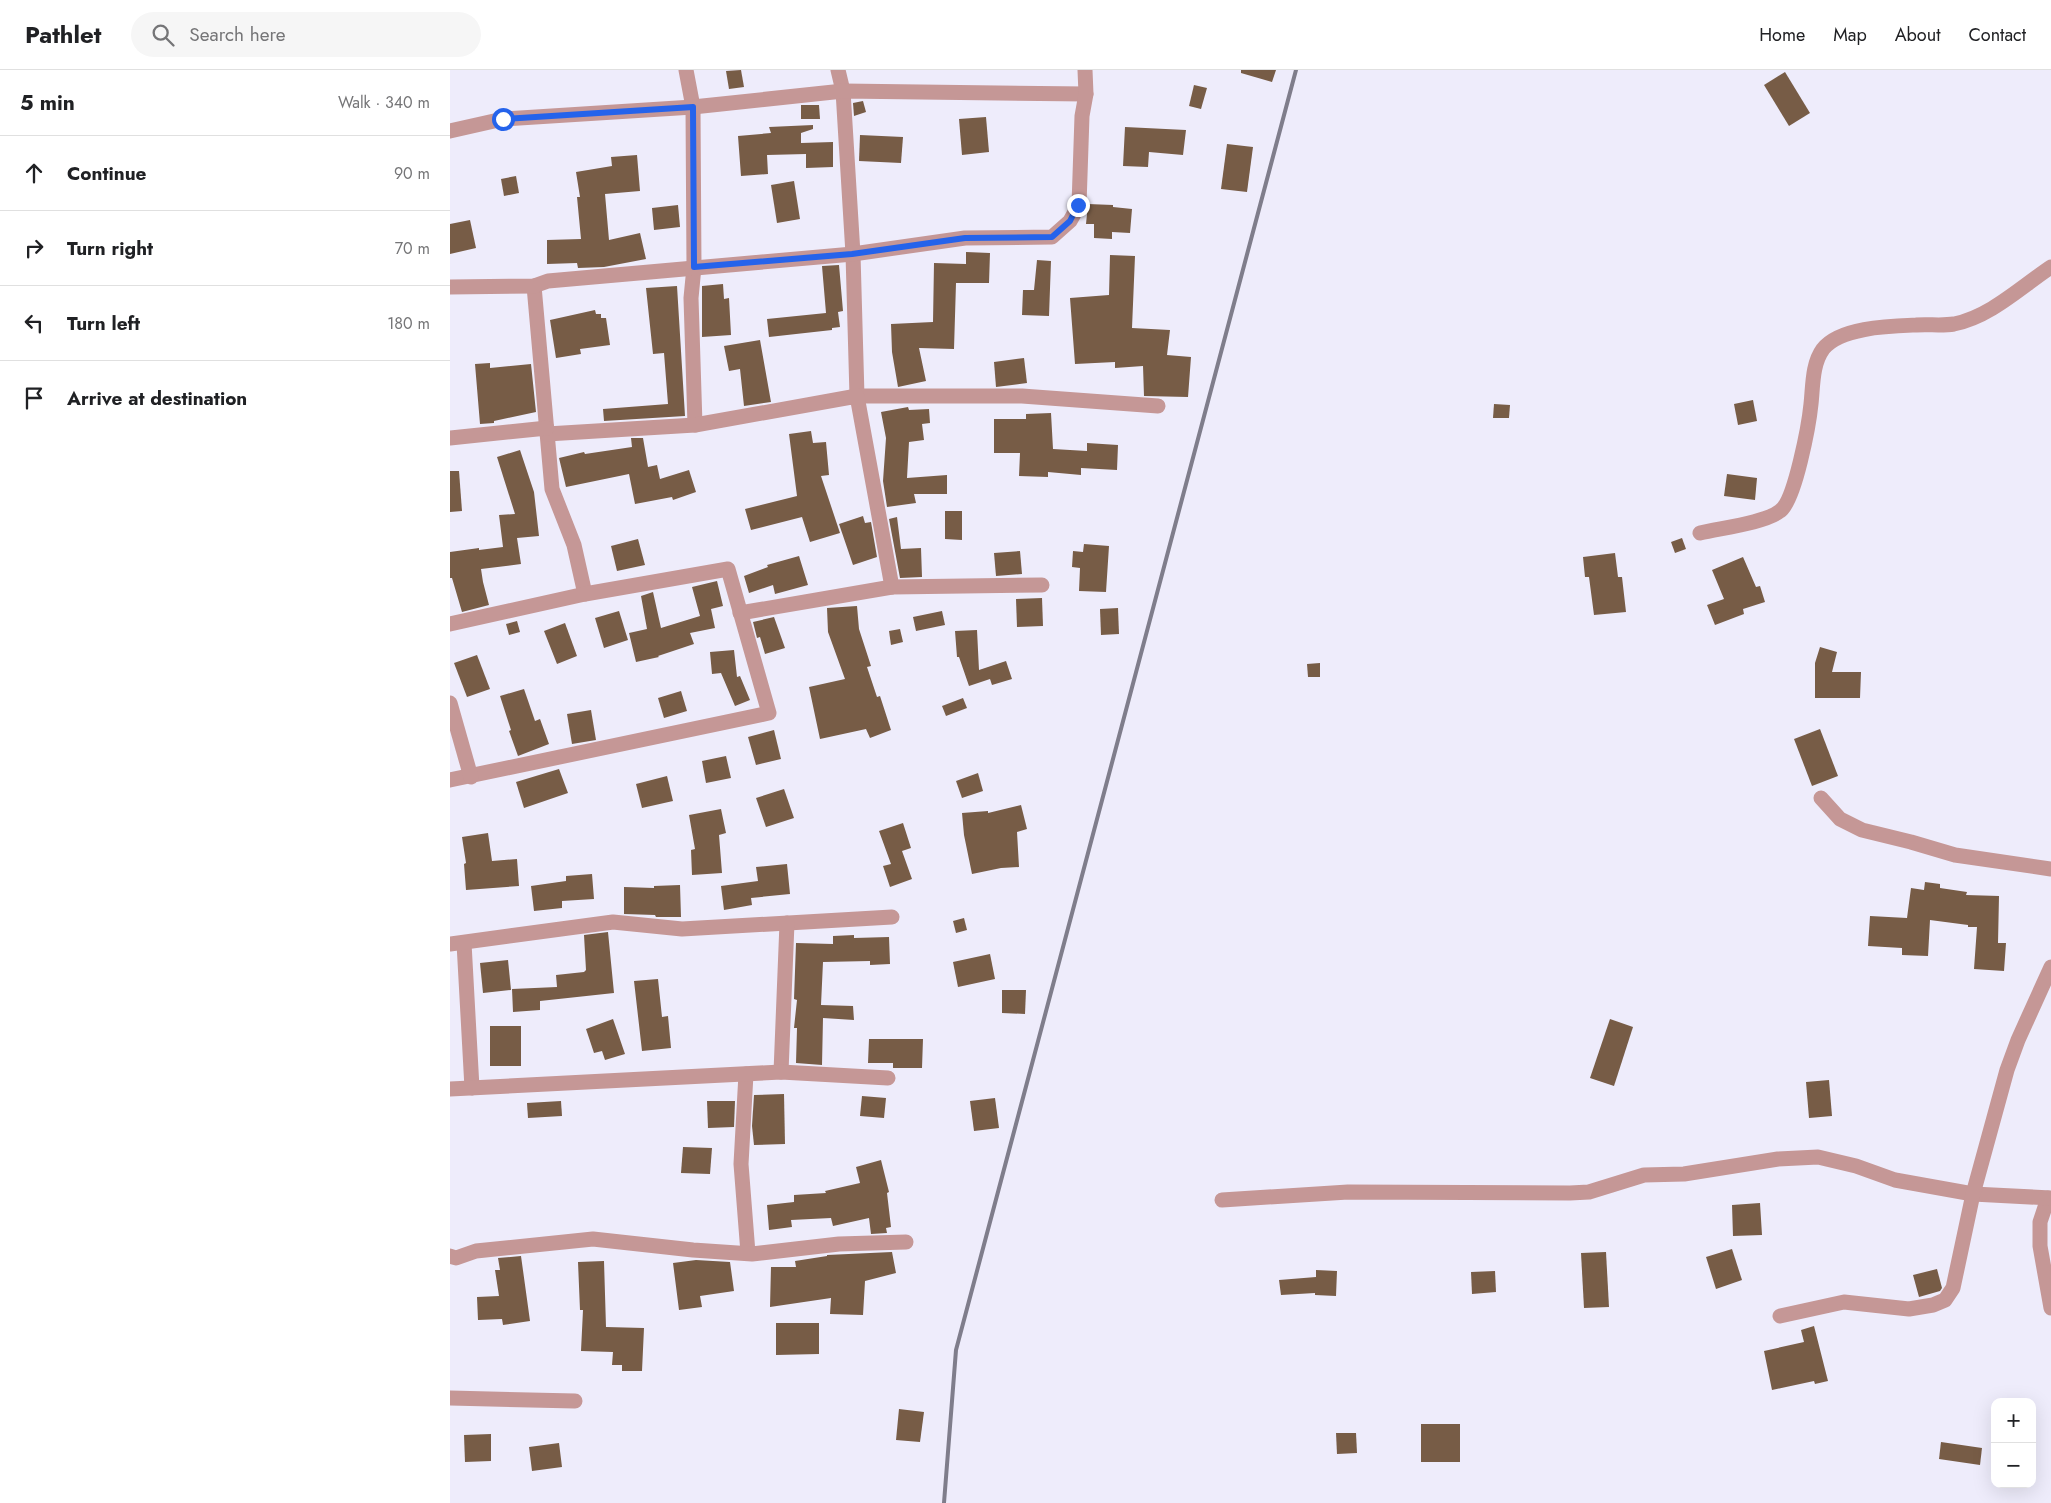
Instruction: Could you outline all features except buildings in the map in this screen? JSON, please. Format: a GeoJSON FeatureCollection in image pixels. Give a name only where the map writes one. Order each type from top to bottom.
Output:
{"type":"FeatureCollection","features":[{"type":"Feature","properties":{"kind":"street"},"geometry":{"type":"LineString","coordinates":[[686,70],[693,107],[694,267],[691,298],[695,425]]}},
{"type":"Feature","properties":{"kind":"street"},"geometry":{"type":"LineString","coordinates":[[838,70],[843,91],[852,254],[857,396],[892,587]]}},
{"type":"Feature","properties":{"kind":"street"},"geometry":{"type":"LineString","coordinates":[[450,287],[534,286],[548,281],[852,254],[965,238],[1052,237],[1070,221],[1078,205],[1082,116],[1086,94],[1085,70]]}},
{"type":"Feature","properties":{"kind":"street"},"geometry":{"type":"LineString","coordinates":[[450,131],[503,119],[693,107],[843,91],[1086,94]]}},
{"type":"Feature","properties":{"kind":"street"},"geometry":{"type":"LineString","coordinates":[[1700,533],[1762,519],[1781,511],[1791,498],[1810,418],[1814,369],[1824,349],[1840,336],[1869,329],[1953,324],[1977,317],[2051,267]]}},
{"type":"Feature","properties":{"kind":"street"},"geometry":{"type":"LineString","coordinates":[[534,286],[552,489],[574,545],[585,594]]}},
{"type":"Feature","properties":{"kind":"street"},"geometry":{"type":"LineString","coordinates":[[450,438],[547,431],[695,425],[857,396],[1022,396],[1158,406]]}},
{"type":"Feature","properties":{"kind":"street"},"geometry":{"type":"LineString","coordinates":[[450,624],[585,594],[728,570],[769,713],[450,780]]}},
{"type":"Feature","properties":{"kind":"street"},"geometry":{"type":"LineString","coordinates":[[740,613],[892,587],[1042,585]]}},
{"type":"Feature","properties":{"kind":"street"},"geometry":{"type":"LineString","coordinates":[[450,703],[471,777]]}},
{"type":"Feature","properties":{"kind":"street"},"geometry":{"type":"LineString","coordinates":[[1821,798],[1840,819],[1862,830],[1955,855],[2051,869]]}},
{"type":"Feature","properties":{"kind":"street"},"geometry":{"type":"LineString","coordinates":[[472,1088],[454,940],[613,922],[682,929],[892,917]]}},
{"type":"Feature","properties":{"kind":"street"},"geometry":{"type":"LineString","coordinates":[[781,1072],[787,923]]}},
{"type":"Feature","properties":{"kind":"street"},"geometry":{"type":"LineString","coordinates":[[1780,1316],[1844,1302],[1910,1309],[1933,1306],[1945,1300],[1953,1288],[1973,1194],[2007,1070],[2018,1040],[2051,967]]}},
{"type":"Feature","properties":{"kind":"street"},"geometry":{"type":"LineString","coordinates":[[450,1089],[781,1072],[888,1078]]}},
{"type":"Feature","properties":{"kind":"street"},"geometry":{"type":"LineString","coordinates":[[746,1074],[740,1164],[748,1253]]}},
{"type":"Feature","properties":{"kind":"street"},"geometry":{"type":"LineString","coordinates":[[1222,1200],[1348,1192],[1589,1192],[1644,1175],[1684,1174],[1778,1159],[1818,1157],[1856,1166],[1895,1180],[1973,1194],[2050,1198],[2040,1222],[2040,1246],[2051,1308]]}},
{"type":"Feature","properties":{"kind":"street"},"geometry":{"type":"LineString","coordinates":[[450,1256],[456,1258],[476,1252],[593,1238],[693,1250],[748,1253],[838,1244],[906,1242]]}},
{"type":"Feature","properties":{"kind":"street"},"geometry":{"type":"LineString","coordinates":[[450,1398],[576,1401]]}},
{"type":"Feature","properties":{"kind":"railway"},"geometry":{"type":"LineString","coordinates":[[944,1503],[956,1350],[1296,70]]}},
{"type":"Feature","properties":{"kind":"route"},"geometry":{"type":"LineString","coordinates":[[503,119],[693,107],[694,267],[852,254],[965,238],[1052,237],[1070,221],[1078,205]]}}]}
